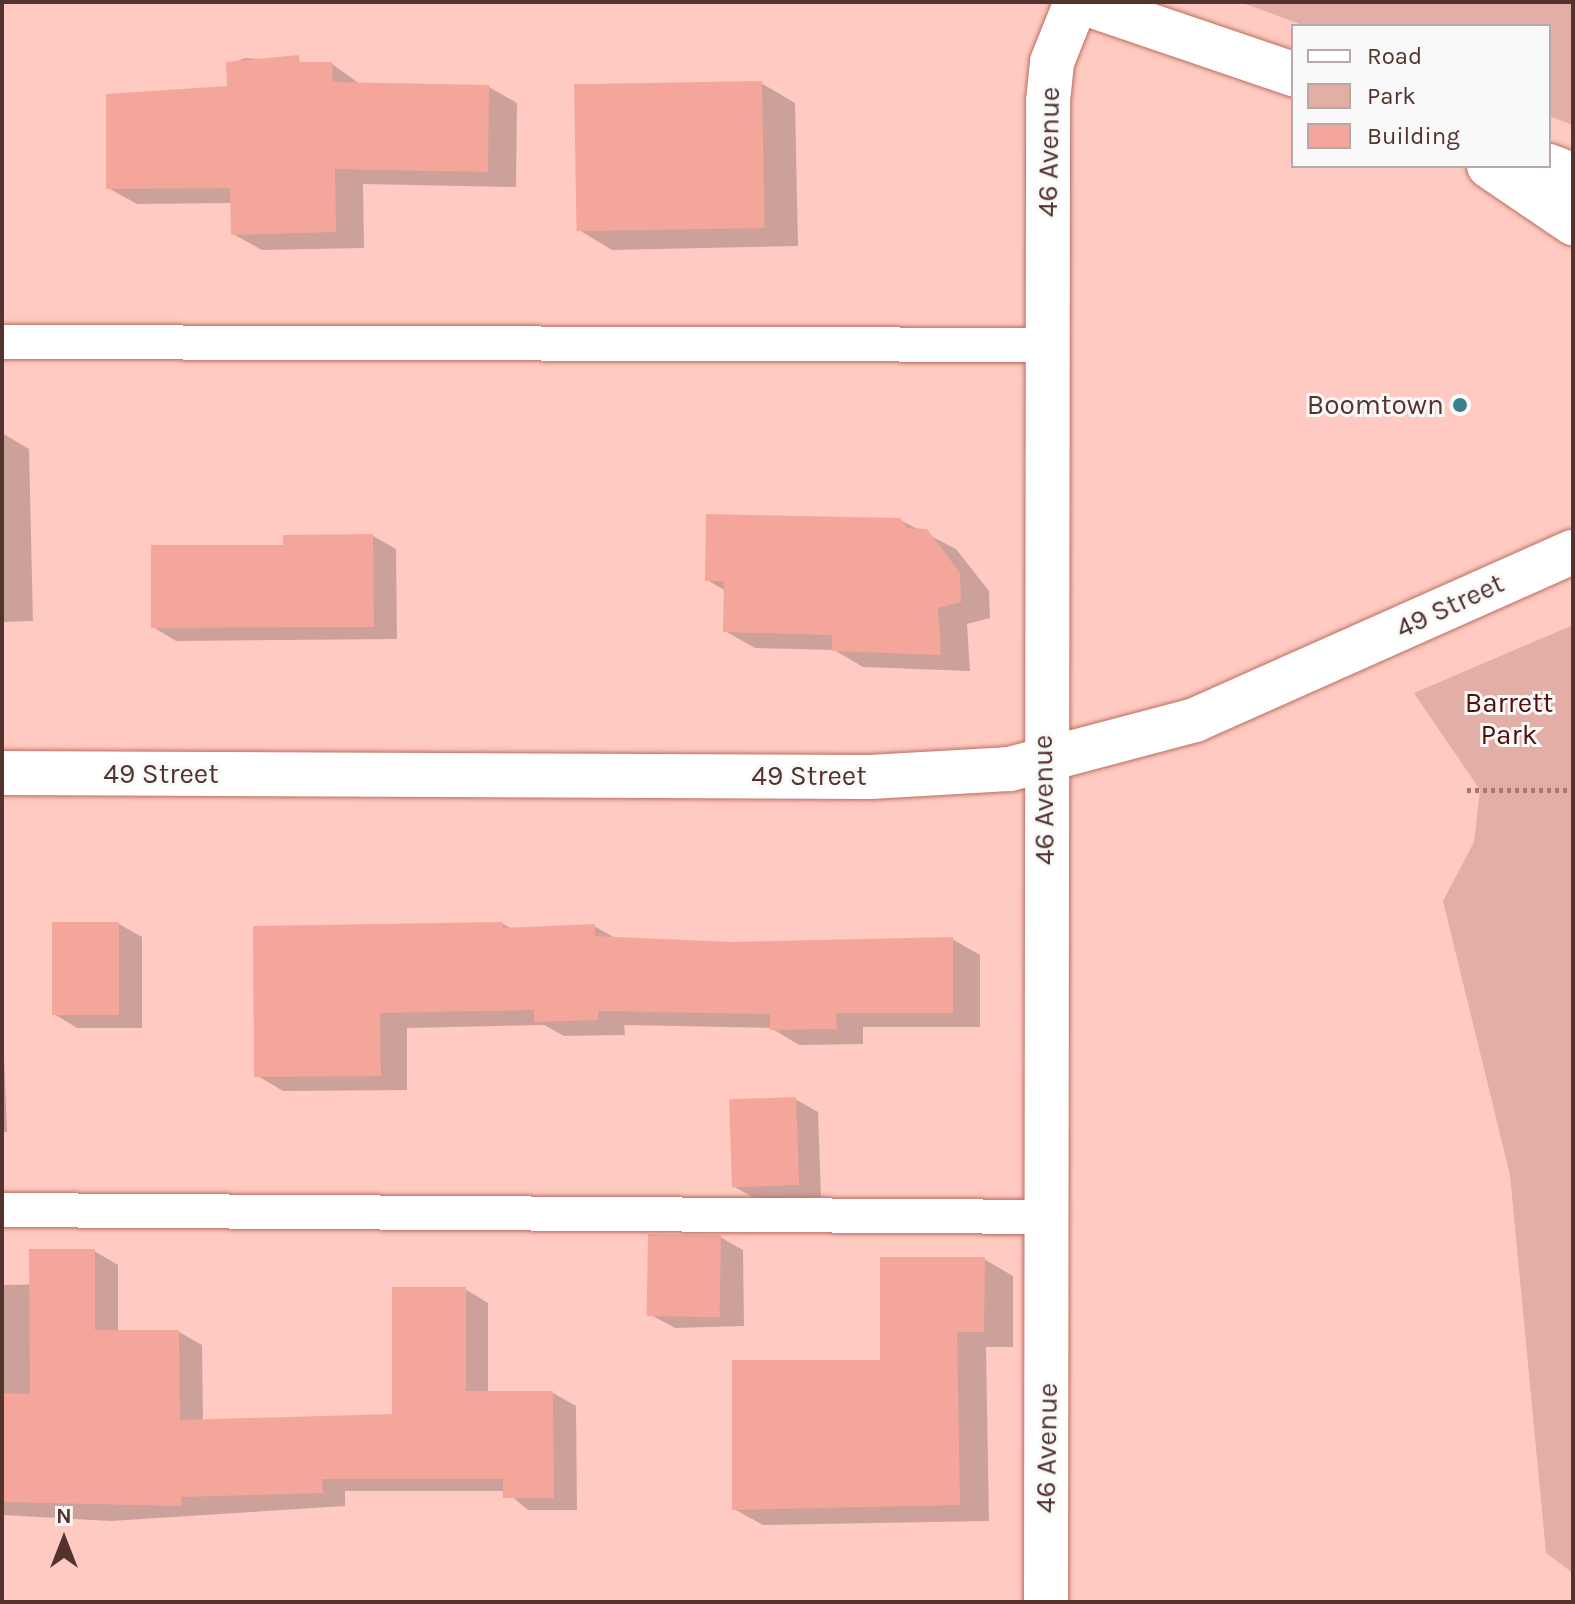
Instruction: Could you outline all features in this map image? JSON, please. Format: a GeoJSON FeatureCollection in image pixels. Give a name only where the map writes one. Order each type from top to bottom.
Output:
{"type":"FeatureCollection","features":[{"type":"Feature","properties":{"kind":"main road"},"geometry":{"type":"LineString","coordinates":[[1078,2],[1291,73]]}},
{"type":"Feature","properties":{"kind":"main road","name":"46 Avenue"},"geometry":{"type":"LineString","coordinates":[[1046,1602],[1049,1217],[1043,763],[1046,345],[1052,62],[1078,2]]}},
{"type":"Feature","properties":{"kind":"main road"},"geometry":{"type":"LineString","coordinates":[[1551,167],[1573,175]]}},
{"type":"Feature","properties":{"kind":"main road"},"geometry":{"type":"LineString","coordinates":[[1492,168],[1573,223]]}},
{"type":"Feature","properties":{"kind":"main road"},"geometry":{"type":"LineString","coordinates":[[1521,573],[1573,532]]}},
{"type":"Feature","properties":{"kind":"main road","name":"49 Street"},"geometry":{"type":"LineString","coordinates":[[2,773],[870,777],[1043,763],[1195,720],[1573,552]]}},
{"type":"Feature","properties":{"kind":"lane"},"geometry":{"type":"LineString","coordinates":[[2,342],[1046,345]]}},
{"type":"Feature","properties":{"kind":"lane"},"geometry":{"type":"LineString","coordinates":[[2,1210],[1049,1217]]}},
{"type":"Feature","properties":{"kind":"path"},"geometry":{"type":"LineString","coordinates":[[1467,790],[1573,790]]}},
{"type":"Feature","properties":{"kind":"green space"},"geometry":{"type":"Polygon","coordinates":[[[1240,2],[1573,2],[1573,125],[1551,117],[1551,24],[1300,24],[1240,2]]]}},
{"type":"Feature","properties":{"kind":"green space","name":"Barrett Park"},"geometry":{"type":"Polygon","coordinates":[[[1573,625],[1573,1573],[1546,1553],[1510,1175],[1443,901],[1474,842],[1480,790],[1414,693],[1573,625]]]}},
{"type":"Feature","properties":{"kind":"building"},"geometry":{"type":"Polygon","coordinates":[[[299,55],[299,62],[332,62],[333,82],[489,85],[488,172],[335,169],[336,232],[231,235],[230,188],[106,189],[106,94],[227,86],[226,62],[299,55]]]}},
{"type":"Feature","properties":{"kind":"building"},"geometry":{"type":"Polygon","coordinates":[[[762,81],[765,228],[577,231],[574,84],[762,81]]]}},
{"type":"Feature","properties":{"kind":"building"},"geometry":{"type":"Polygon","coordinates":[[[706,514],[900,518],[907,528],[927,529],[960,573],[961,602],[938,608],[941,655],[832,651],[832,635],[723,632],[724,581],[705,581],[706,514]]]}},
{"type":"Feature","properties":{"kind":"building"},"geometry":{"type":"Polygon","coordinates":[[[373,534],[374,627],[151,628],[151,545],[283,545],[283,535],[373,534]]]}},
{"type":"Feature","properties":{"kind":"building"},"geometry":{"type":"Polygon","coordinates":[[[52,922],[119,922],[119,1015],[52,1015],[52,922]]]}},
{"type":"Feature","properties":{"kind":"building"},"geometry":{"type":"Polygon","coordinates":[[[503,922],[503,928],[595,924],[595,936],[731,942],[953,937],[953,1013],[836,1013],[837,1029],[770,1030],[770,1014],[598,1011],[598,1020],[534,1022],[534,1010],[380,1013],[381,1076],[254,1077],[253,926],[503,922]]]}},
{"type":"Feature","properties":{"kind":"building"},"geometry":{"type":"Polygon","coordinates":[[[796,1097],[799,1185],[732,1187],[729,1099],[796,1097]]]}},
{"type":"Feature","properties":{"kind":"building"},"geometry":{"type":"Polygon","coordinates":[[[648,1234],[721,1235],[720,1317],[647,1316],[648,1234]]]}},
{"type":"Feature","properties":{"kind":"building"},"geometry":{"type":"Polygon","coordinates":[[[29,1249],[95,1249],[95,1330],[179,1330],[180,1420],[392,1414],[392,1287],[466,1287],[466,1391],[553,1391],[554,1498],[503,1498],[503,1479],[322,1479],[323,1493],[181,1497],[182,1506],[2,1502],[2,1393],[30,1394],[29,1249]]]}},
{"type":"Feature","properties":{"kind":"building"},"geometry":{"type":"Polygon","coordinates":[[[880,1257],[985,1257],[984,1332],[957,1332],[960,1505],[732,1510],[732,1360],[880,1360],[880,1257]]]}},
{"type":"Feature","properties":{"kind":"place","name":"Boomtown"},"geometry":{"type":"Point","coordinates":[1460,405]}}]}
